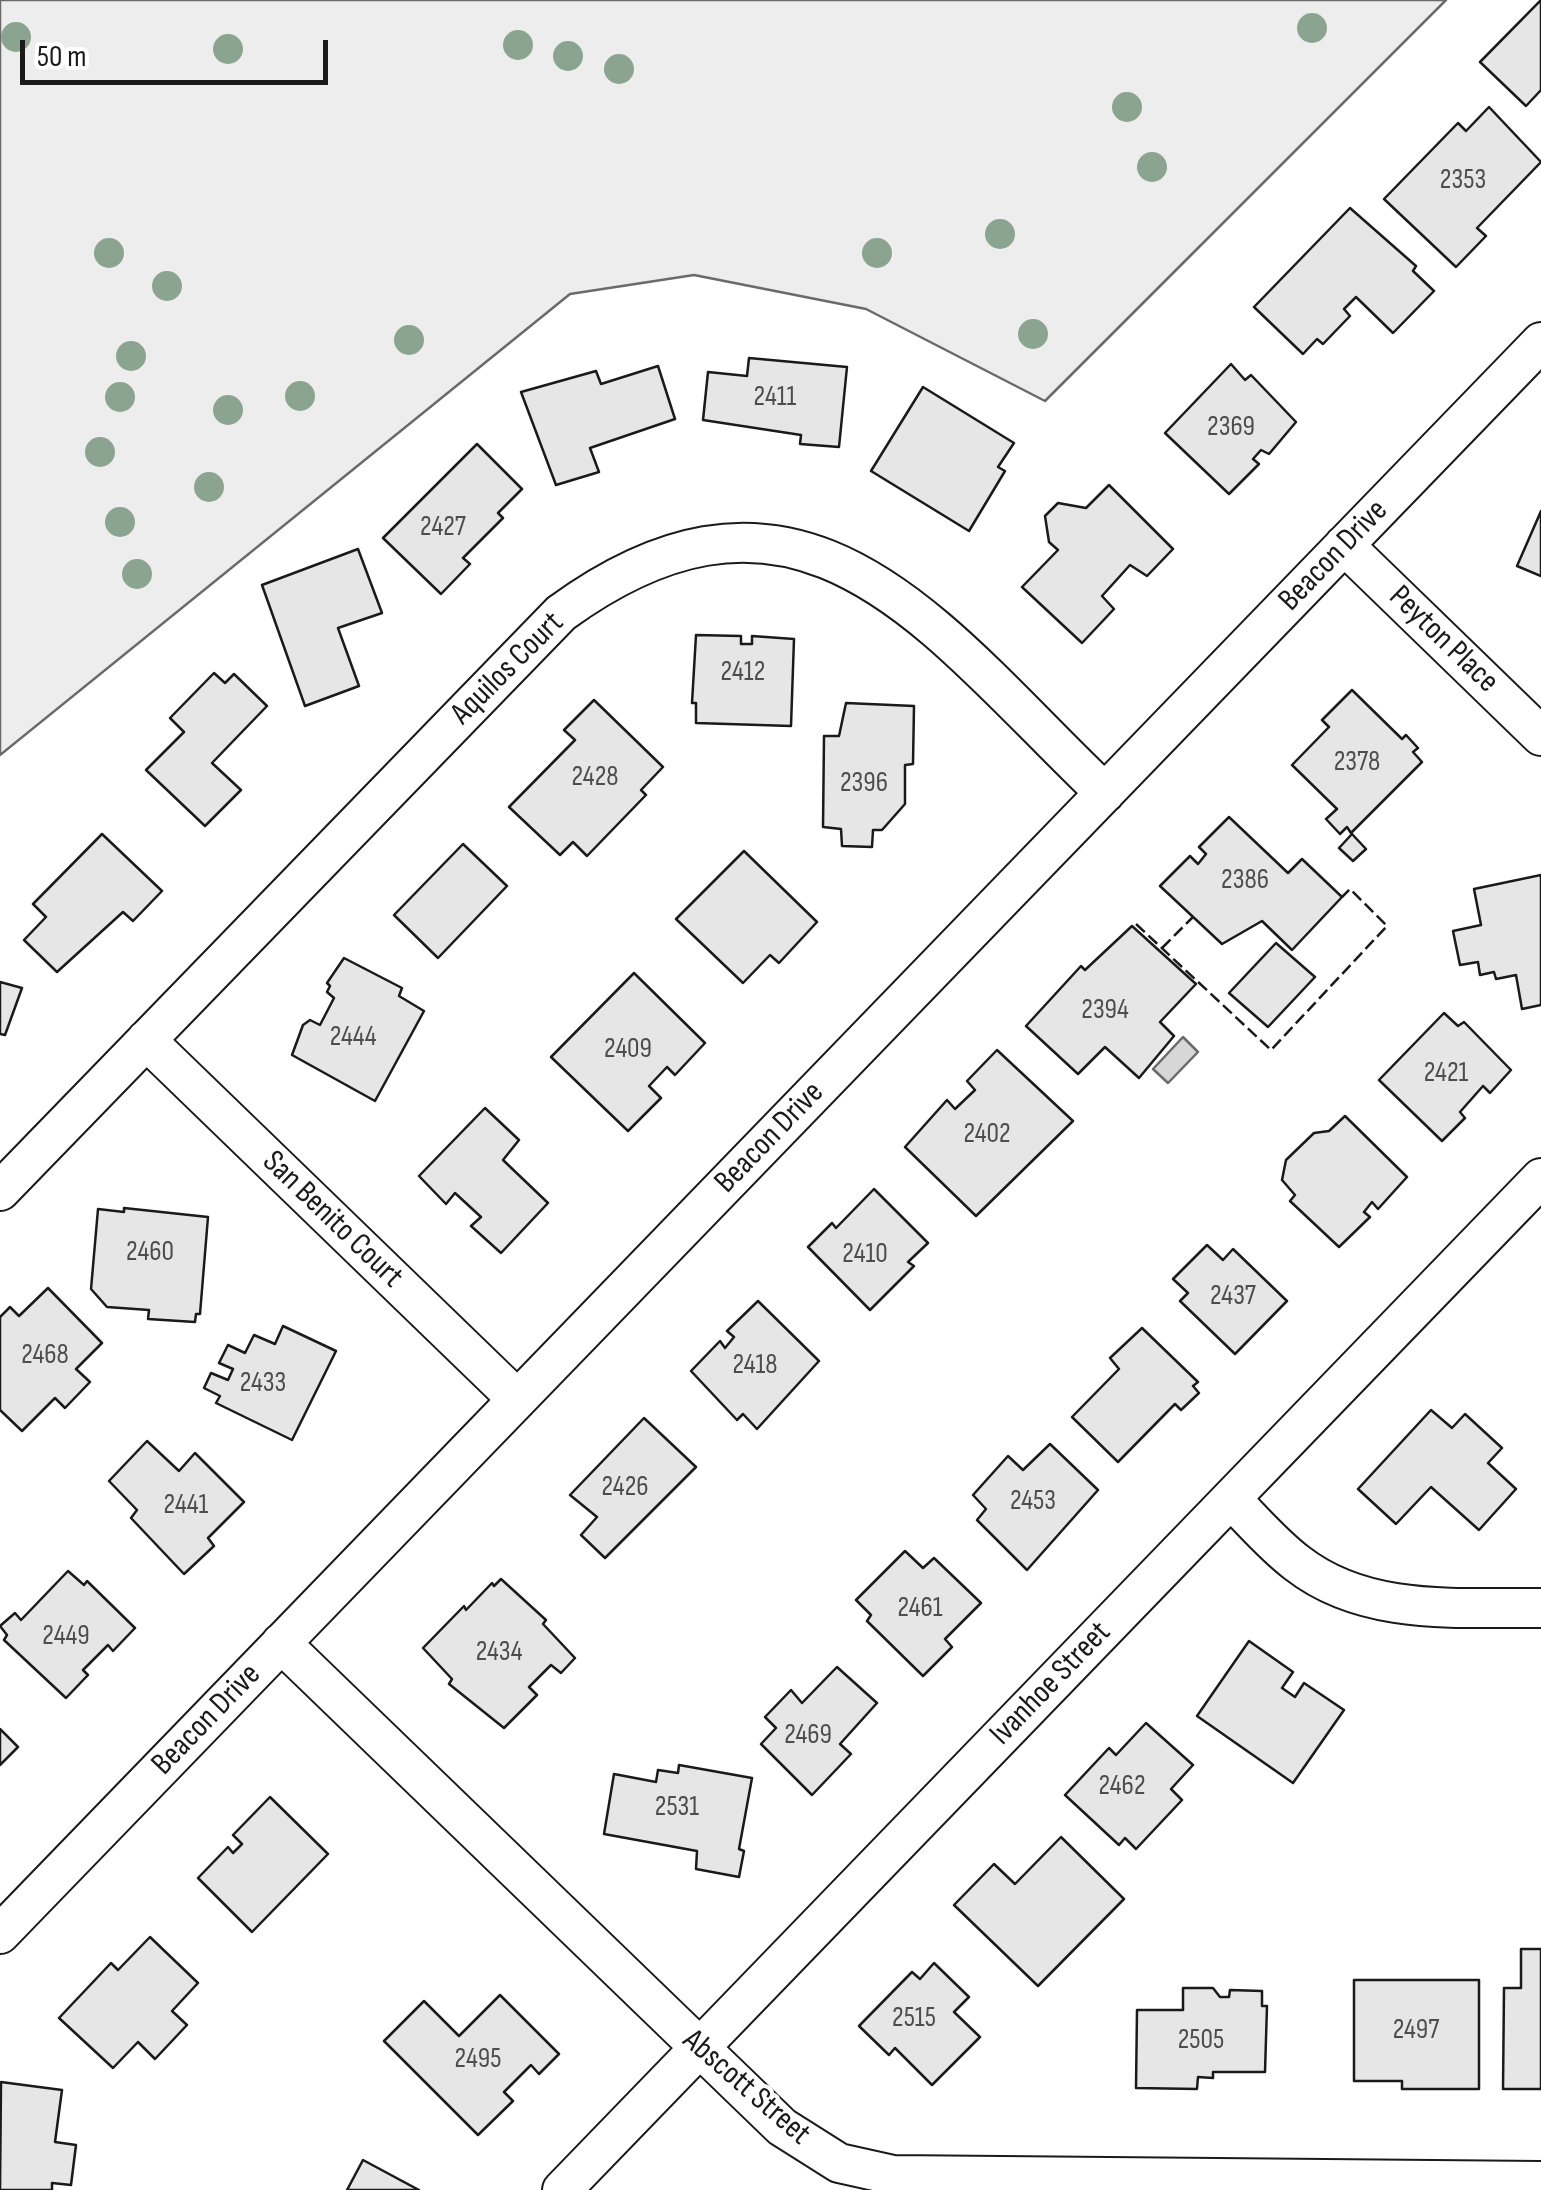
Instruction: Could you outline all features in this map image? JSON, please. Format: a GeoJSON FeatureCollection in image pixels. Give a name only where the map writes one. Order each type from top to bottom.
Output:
{"type":"FeatureCollection","features":[{"type":"Feature","properties":{"kind":"street","name":"Beacon Drive"},"geometry":{"type":"LineString","coordinates":[[0,1934],[1541,342]]}},
{"type":"Feature","properties":{"kind":"street","name":"Aquilos Court"},"geometry":{"type":"LineString","coordinates":[[0,1192],[561,613],[613,576],[672,551],[722,543],[772,544],[821,555],[868,576],[916,610],[1105,792]]}},
{"type":"Feature","properties":{"kind":"street","name":"Peyton Place"},"geometry":{"type":"LineString","coordinates":[[1344,545],[1541,736]]}},
{"type":"Feature","properties":{"kind":"street","name":"San Benito Court"},"geometry":{"type":"LineString","coordinates":[[146,1040],[517,1399]]}},
{"type":"Feature","properties":{"kind":"street","name":"Ivanhoe Street"},"geometry":{"type":"LineString","coordinates":[[562,2190],[1541,1178]]}},
{"type":"Feature","properties":{"kind":"street"},"geometry":{"type":"LineString","coordinates":[[1230,1499],[1298,1564],[1350,1592],[1393,1604],[1541,1608]]}},
{"type":"Feature","properties":{"kind":"street","name":"Abscott Street"},"geometry":{"type":"LineString","coordinates":[[281,1644],[788,2134],[839,2163],[894,2175],[1025,2183],[1541,2181]]}},
{"type":"Feature","properties":{"kind":"shaded area"},"geometry":{"type":"Polygon","coordinates":[[[0,0],[1446,0],[1045,401],[866,309],[694,275],[570,294],[0,755],[0,0]]]}},
{"type":"Feature","properties":{"kind":"shaded area"},"geometry":{"type":"Polygon","coordinates":[[[1183,1037],[1198,1052],[1168,1083],[1153,1069],[1183,1037]]]}},
{"type":"Feature","properties":{"kind":"building"},"geometry":{"type":"Polygon","coordinates":[[[1541,0],[1541,90],[1526,106],[1480,62],[1541,0]]]}},
{"type":"Feature","properties":{"kind":"building"},"geometry":{"type":"Polygon","coordinates":[[[1489,107],[1541,162],[1477,228],[1486,236],[1456,267],[1384,199],[1458,123],[1466,131],[1489,107]]]}},
{"type":"Feature","properties":{"kind":"building"},"geometry":{"type":"Polygon","coordinates":[[[1350,208],[1416,266],[1413,271],[1434,291],[1393,333],[1356,297],[1344,309],[1350,316],[1323,344],[1317,339],[1303,354],[1254,307],[1350,208]]]}},
{"type":"Feature","properties":{"kind":"building"},"geometry":{"type":"Polygon","coordinates":[[[749,358],[847,367],[839,447],[800,444],[801,435],[703,420],[708,372],[747,376],[749,358]]]}},
{"type":"Feature","properties":{"kind":"building"},"geometry":{"type":"Polygon","coordinates":[[[1231,364],[1245,380],[1251,375],[1296,422],[1269,454],[1261,450],[1253,459],[1259,464],[1229,494],[1165,433],[1231,364]]]}},
{"type":"Feature","properties":{"kind":"building"},"geometry":{"type":"Polygon","coordinates":[[[658,366],[675,419],[590,448],[599,472],[556,485],[521,392],[596,371],[601,384],[658,366]]]}},
{"type":"Feature","properties":{"kind":"building"},"geometry":{"type":"Polygon","coordinates":[[[923,387],[1014,443],[998,467],[1005,471],[969,531],[871,471],[923,387]]]}},
{"type":"Feature","properties":{"kind":"building"},"geometry":{"type":"Polygon","coordinates":[[[477,444],[522,489],[498,513],[503,518],[463,558],[470,564],[441,594],[383,538],[477,444]]]}},
{"type":"Feature","properties":{"kind":"building"},"geometry":{"type":"Polygon","coordinates":[[[1109,485],[1173,549],[1147,576],[1130,565],[1102,596],[1114,609],[1082,643],[1022,587],[1058,550],[1049,542],[1045,516],[1058,503],[1086,508],[1109,485]]]}},
{"type":"Feature","properties":{"kind":"building"},"geometry":{"type":"Polygon","coordinates":[[[1541,511],[1541,576],[1517,566],[1541,511]]]}},
{"type":"Feature","properties":{"kind":"building"},"geometry":{"type":"Polygon","coordinates":[[[358,549],[382,613],[338,628],[359,686],[305,706],[262,585],[358,549]]]}},
{"type":"Feature","properties":{"kind":"building"},"geometry":{"type":"Polygon","coordinates":[[[696,635],[741,636],[741,644],[752,644],[752,636],[794,639],[791,726],[696,723],[696,703],[692,703],[696,635]]]}},
{"type":"Feature","properties":{"kind":"building"},"geometry":{"type":"Polygon","coordinates":[[[214,673],[225,683],[234,674],[267,706],[212,763],[241,790],[205,826],[146,770],[184,732],[170,718],[214,673]]]}},
{"type":"Feature","properties":{"kind":"building"},"geometry":{"type":"Polygon","coordinates":[[[1352,690],[1402,739],[1406,735],[1418,748],[1413,752],[1422,762],[1351,833],[1347,827],[1340,834],[1326,819],[1337,809],[1292,765],[1329,727],[1322,720],[1352,690]]]}},
{"type":"Feature","properties":{"kind":"building"},"geometry":{"type":"Polygon","coordinates":[[[594,700],[663,767],[641,790],[646,795],[587,856],[573,842],[560,855],[509,807],[575,740],[564,730],[594,700]]]}},
{"type":"Feature","properties":{"kind":"building"},"geometry":{"type":"Polygon","coordinates":[[[846,703],[914,706],[913,764],[905,765],[905,804],[882,830],[873,830],[872,847],[842,846],[841,829],[823,827],[824,736],[839,736],[846,703]]]}},
{"type":"Feature","properties":{"kind":"building"},"geometry":{"type":"Polygon","coordinates":[[[1229,817],[1288,873],[1302,859],[1342,897],[1292,950],[1262,921],[1222,944],[1160,886],[1190,856],[1198,864],[1206,854],[1199,847],[1229,817]]]}},
{"type":"Feature","properties":{"kind":"building"},"geometry":{"type":"Polygon","coordinates":[[[102,834],[162,891],[133,921],[123,912],[57,972],[24,940],[46,917],[33,904],[102,834]]]}},
{"type":"Feature","properties":{"kind":"building"},"geometry":{"type":"Polygon","coordinates":[[[1352,834],[1366,849],[1353,861],[1339,848],[1352,834]]]}},
{"type":"Feature","properties":{"kind":"building"},"geometry":{"type":"Polygon","coordinates":[[[463,844],[507,886],[438,958],[394,915],[463,844]]]}},
{"type":"Feature","properties":{"kind":"building"},"geometry":{"type":"Polygon","coordinates":[[[744,851],[817,922],[779,963],[770,955],[743,983],[676,919],[744,851]]]}},
{"type":"Feature","properties":{"kind":"building"},"geometry":{"type":"Polygon","coordinates":[[[1541,875],[1541,1005],[1522,1009],[1516,975],[1496,979],[1494,972],[1480,975],[1478,962],[1460,965],[1453,931],[1481,925],[1474,889],[1541,875]]]}},
{"type":"Feature","properties":{"kind":"building"},"geometry":{"type":"Polygon","coordinates":[[[1132,926],[1196,984],[1160,1022],[1174,1036],[1139,1078],[1105,1047],[1078,1074],[1026,1026],[1081,966],[1085,970],[1132,926]]]}},
{"type":"Feature","properties":{"kind":"building"},"geometry":{"type":"Polygon","coordinates":[[[1276,943],[1315,977],[1268,1027],[1229,993],[1276,943]]]}},
{"type":"Feature","properties":{"kind":"building"},"geometry":{"type":"Polygon","coordinates":[[[344,958],[402,988],[399,996],[424,1011],[375,1101],[292,1055],[303,1025],[310,1020],[320,1025],[334,998],[327,992],[327,983],[344,958]]]}},
{"type":"Feature","properties":{"kind":"building"},"geometry":{"type":"Polygon","coordinates":[[[634,973],[705,1043],[675,1075],[667,1067],[649,1086],[661,1098],[628,1131],[551,1057],[634,973]]]}},
{"type":"Feature","properties":{"kind":"building"},"geometry":{"type":"Polygon","coordinates":[[[0,982],[22,988],[5,1035],[0,1034],[0,982]]]}},
{"type":"Feature","properties":{"kind":"building"},"geometry":{"type":"Polygon","coordinates":[[[1444,1013],[1458,1026],[1464,1022],[1511,1070],[1490,1093],[1483,1086],[1460,1112],[1465,1118],[1442,1141],[1379,1080],[1444,1013]]]}},
{"type":"Feature","properties":{"kind":"building"},"geometry":{"type":"Polygon","coordinates":[[[997,1050],[1073,1121],[976,1216],[905,1147],[947,1100],[955,1109],[975,1090],[967,1081],[997,1050]]]}},
{"type":"Feature","properties":{"kind":"building"},"geometry":{"type":"Polygon","coordinates":[[[485,1108],[519,1140],[503,1160],[548,1203],[501,1253],[471,1226],[481,1217],[455,1193],[446,1204],[419,1176],[485,1108]]]}},
{"type":"Feature","properties":{"kind":"building"},"geometry":{"type":"Polygon","coordinates":[[[1345,1116],[1407,1177],[1378,1209],[1372,1202],[1364,1212],[1370,1217],[1339,1247],[1290,1201],[1295,1195],[1282,1180],[1286,1160],[1314,1133],[1329,1131],[1345,1116]]]}},
{"type":"Feature","properties":{"kind":"building"},"geometry":{"type":"Polygon","coordinates":[[[874,1189],[928,1243],[908,1262],[914,1266],[870,1310],[808,1247],[832,1223],[836,1228],[874,1189]]]}},
{"type":"Feature","properties":{"kind":"building"},"geometry":{"type":"Polygon","coordinates":[[[124,1208],[208,1217],[200,1314],[196,1314],[195,1322],[148,1319],[149,1310],[107,1307],[91,1289],[98,1209],[124,1212],[124,1208]]]}},
{"type":"Feature","properties":{"kind":"building"},"geometry":{"type":"Polygon","coordinates":[[[1207,1245],[1223,1260],[1233,1249],[1287,1301],[1235,1354],[1180,1301],[1188,1293],[1173,1279],[1207,1245]]]}},
{"type":"Feature","properties":{"kind":"building"},"geometry":{"type":"Polygon","coordinates":[[[48,1288],[102,1343],[76,1369],[90,1382],[65,1408],[55,1398],[22,1431],[0,1410],[0,1317],[10,1307],[19,1316],[48,1288]]]}},
{"type":"Feature","properties":{"kind":"building"},"geometry":{"type":"Polygon","coordinates":[[[758,1301],[819,1361],[757,1429],[743,1414],[737,1420],[691,1371],[720,1341],[725,1348],[734,1337],[727,1331],[758,1301]]]}},
{"type":"Feature","properties":{"kind":"building"},"geometry":{"type":"Polygon","coordinates":[[[283,1326],[336,1351],[292,1440],[216,1403],[220,1396],[204,1388],[211,1373],[228,1380],[233,1369],[219,1363],[228,1345],[245,1353],[254,1335],[275,1344],[283,1326]]]}},
{"type":"Feature","properties":{"kind":"building"},"geometry":{"type":"Polygon","coordinates":[[[1142,1328],[1198,1382],[1193,1386],[1199,1393],[1181,1410],[1175,1404],[1118,1462],[1072,1417],[1119,1369],[1110,1358],[1142,1328]]]}},
{"type":"Feature","properties":{"kind":"building"},"geometry":{"type":"Polygon","coordinates":[[[1431,1410],[1452,1428],[1465,1414],[1502,1448],[1488,1463],[1516,1489],[1479,1530],[1431,1487],[1396,1524],[1358,1489],[1431,1410]]]}},
{"type":"Feature","properties":{"kind":"building"},"geometry":{"type":"Polygon","coordinates":[[[644,1418],[696,1467],[605,1558],[581,1535],[597,1517],[570,1495],[644,1418]]]}},
{"type":"Feature","properties":{"kind":"building"},"geometry":{"type":"Polygon","coordinates":[[[147,1441],[179,1471],[195,1453],[244,1502],[208,1538],[214,1546],[184,1574],[131,1518],[137,1510],[109,1481],[147,1441]]]}},
{"type":"Feature","properties":{"kind":"building"},"geometry":{"type":"Polygon","coordinates":[[[1050,1444],[1098,1490],[1027,1570],[977,1520],[986,1509],[973,1495],[1008,1456],[1023,1470],[1050,1444]]]}},
{"type":"Feature","properties":{"kind":"building"},"geometry":{"type":"Polygon","coordinates":[[[905,1551],[923,1568],[934,1558],[981,1603],[945,1639],[952,1647],[923,1676],[867,1621],[871,1615],[856,1600],[905,1551]]]}},
{"type":"Feature","properties":{"kind":"building"},"geometry":{"type":"Polygon","coordinates":[[[68,1571],[84,1585],[87,1581],[135,1628],[113,1651],[108,1645],[83,1670],[88,1675],[66,1698],[4,1640],[7,1635],[0,1626],[15,1613],[21,1620],[68,1571]]]}},
{"type":"Feature","properties":{"kind":"building"},"geometry":{"type":"Polygon","coordinates":[[[501,1579],[546,1620],[543,1624],[575,1658],[561,1673],[551,1665],[529,1687],[537,1695],[504,1728],[449,1684],[452,1679],[423,1648],[464,1606],[466,1610],[501,1579]]]}},
{"type":"Feature","properties":{"kind":"building"},"geometry":{"type":"Polygon","coordinates":[[[1249,1641],[1293,1672],[1282,1688],[1295,1697],[1304,1683],[1344,1710],[1293,1783],[1197,1716],[1249,1641]]]}},
{"type":"Feature","properties":{"kind":"building"},"geometry":{"type":"Polygon","coordinates":[[[837,1667],[877,1703],[840,1744],[851,1754],[812,1795],[761,1744],[776,1728],[765,1717],[791,1690],[802,1703],[837,1667]]]}},
{"type":"Feature","properties":{"kind":"building"},"geometry":{"type":"Polygon","coordinates":[[[1146,1723],[1193,1765],[1171,1789],[1182,1800],[1136,1849],[1125,1838],[1119,1845],[1065,1795],[1109,1748],[1116,1755],[1146,1723]]]}},
{"type":"Feature","properties":{"kind":"building"},"geometry":{"type":"Polygon","coordinates":[[[0,1729],[18,1747],[0,1765],[0,1729]]]}},
{"type":"Feature","properties":{"kind":"building"},"geometry":{"type":"Polygon","coordinates":[[[679,1765],[752,1778],[739,1849],[744,1851],[739,1877],[696,1869],[697,1851],[604,1834],[614,1774],[656,1782],[658,1770],[678,1773],[679,1765]]]}},
{"type":"Feature","properties":{"kind":"building"},"geometry":{"type":"Polygon","coordinates":[[[270,1797],[328,1854],[252,1932],[198,1878],[228,1847],[233,1853],[242,1844],[233,1835],[270,1797]]]}},
{"type":"Feature","properties":{"kind":"building"},"geometry":{"type":"Polygon","coordinates":[[[1061,1837],[1124,1899],[1038,1986],[954,1905],[994,1864],[1015,1884],[1061,1837]]]}},
{"type":"Feature","properties":{"kind":"building"},"geometry":{"type":"Polygon","coordinates":[[[150,1937],[198,1983],[172,2011],[187,2025],[155,2059],[138,2042],[113,2068],[59,2018],[111,1963],[118,1970],[150,1937]]]}},
{"type":"Feature","properties":{"kind":"building"},"geometry":{"type":"Polygon","coordinates":[[[1521,1949],[1541,1949],[1541,2089],[1503,2089],[1504,1988],[1521,1988],[1521,1949]]]}},
{"type":"Feature","properties":{"kind":"building"},"geometry":{"type":"Polygon","coordinates":[[[934,1963],[969,1997],[954,2012],[980,2037],[932,2085],[895,2048],[889,2055],[859,2026],[912,1972],[920,1979],[934,1963]]]}},
{"type":"Feature","properties":{"kind":"building"},"geometry":{"type":"Polygon","coordinates":[[[1354,1980],[1479,1980],[1479,2089],[1402,2089],[1402,2081],[1354,2081],[1354,1980]]]}},
{"type":"Feature","properties":{"kind":"building"},"geometry":{"type":"Polygon","coordinates":[[[1183,1988],[1213,1988],[1220,1997],[1229,1997],[1230,1990],[1262,1991],[1262,2006],[1267,2006],[1265,2072],[1213,2072],[1213,2078],[1198,2077],[1197,2089],[1136,2088],[1137,2010],[1183,2010],[1183,1988]]]}},
{"type":"Feature","properties":{"kind":"building"},"geometry":{"type":"Polygon","coordinates":[[[500,1995],[559,2054],[539,2074],[531,2065],[504,2092],[513,2101],[478,2135],[384,2041],[424,2001],[459,2036],[500,1995]]]}},
{"type":"Feature","properties":{"kind":"building"},"geometry":{"type":"Polygon","coordinates":[[[1,2082],[62,2090],[55,2142],[76,2145],[71,2185],[52,2183],[52,2190],[0,2190],[1,2082]]]}},
{"type":"Feature","properties":{"kind":"building"},"geometry":{"type":"Polygon","coordinates":[[[363,2160],[419,2190],[347,2190],[363,2160]]]}},
{"type":"Feature","properties":{"kind":"fence"},"geometry":{"type":"LineString","coordinates":[[1136,924],[1271,1050],[1387,926],[1350,889],[1342,897]]}},
{"type":"Feature","properties":{"kind":"fence"},"geometry":{"type":"LineString","coordinates":[[1162,948],[1193,917]]}}]}
